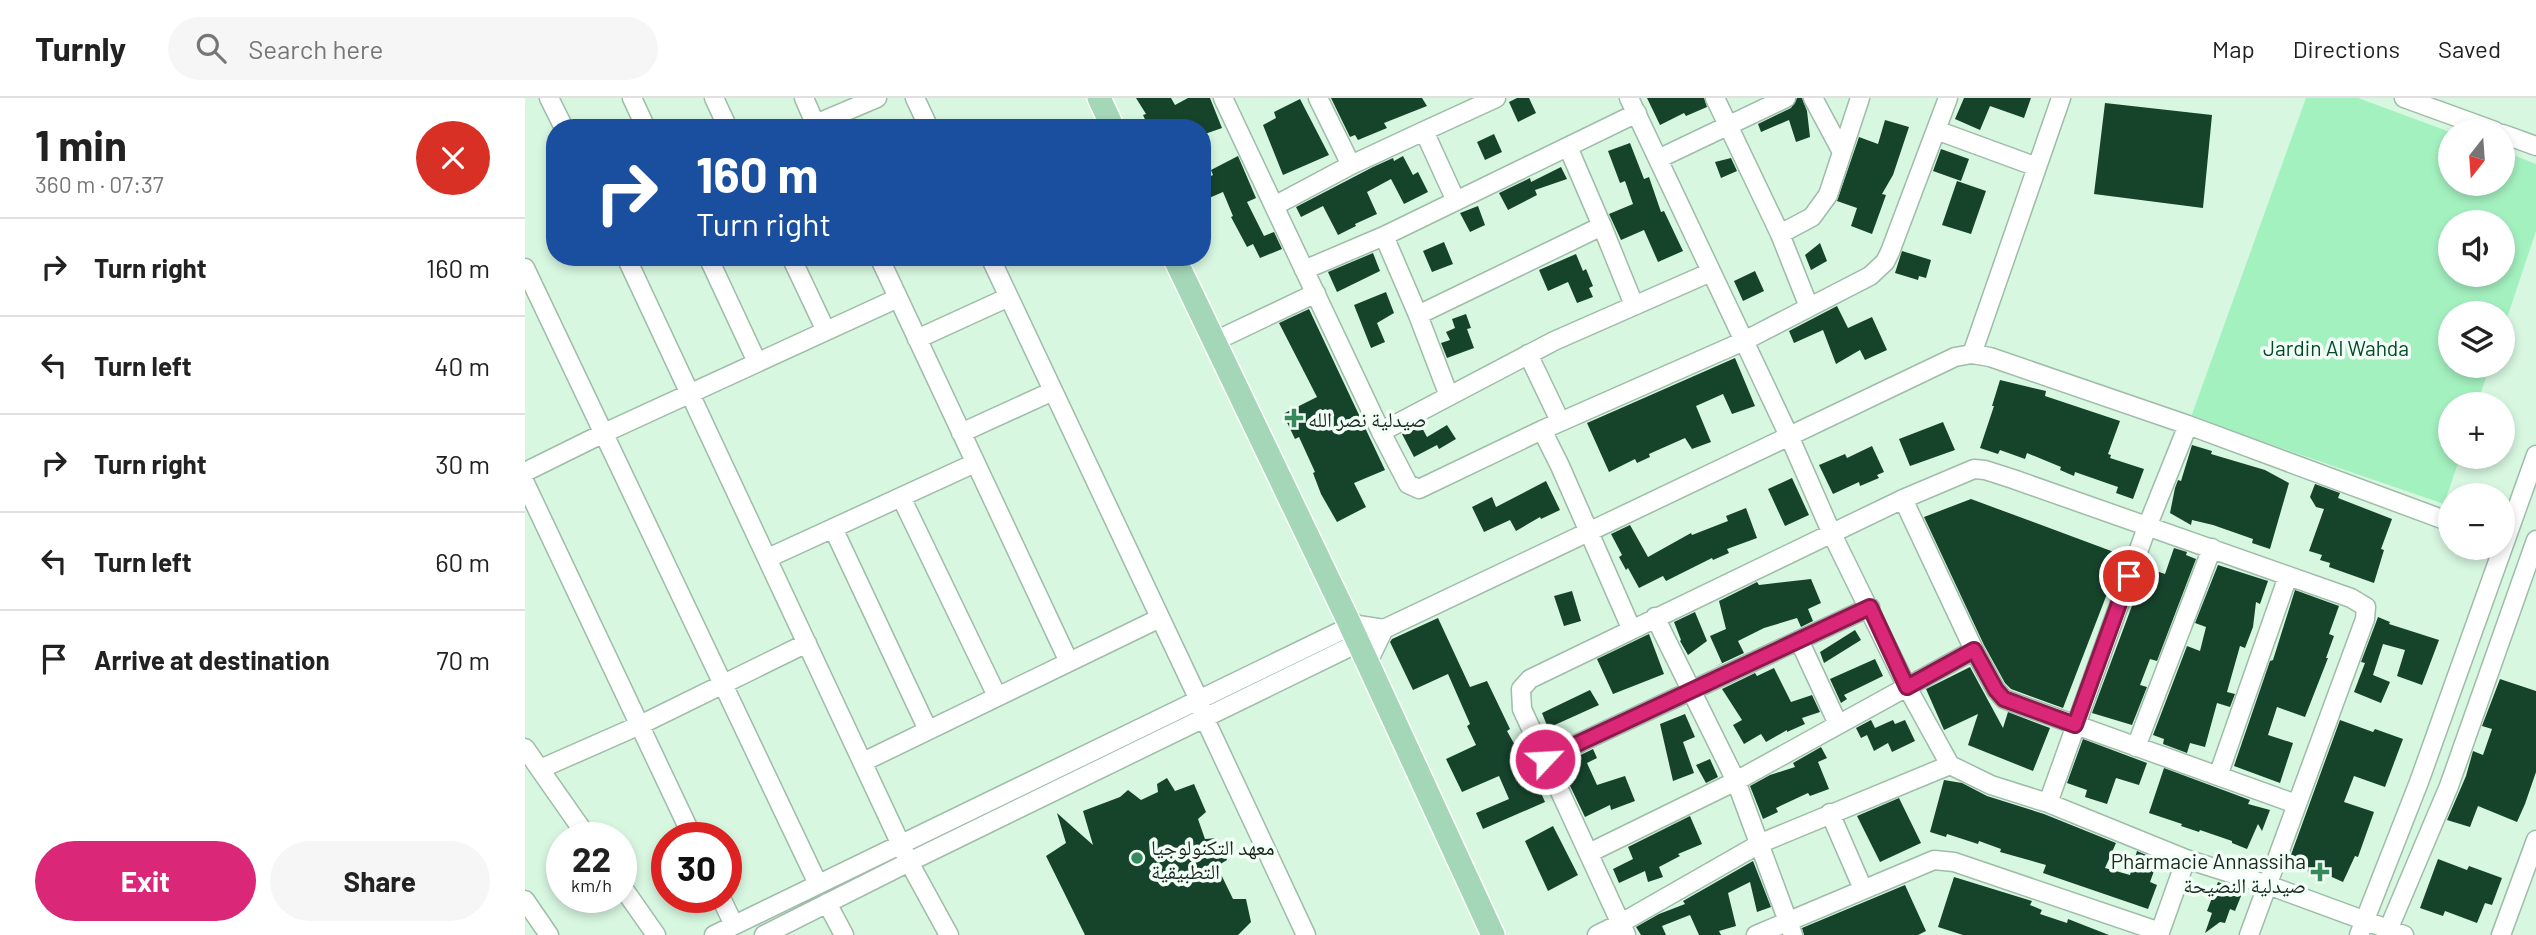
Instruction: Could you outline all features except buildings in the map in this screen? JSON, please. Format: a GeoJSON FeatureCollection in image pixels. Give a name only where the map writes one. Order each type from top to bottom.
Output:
{"type":"FeatureCollection","features":[{"type":"Feature","properties":{"kind":"main road"},"geometry":{"type":"LineString","coordinates":[[1099,98],[1109,119]]}},
{"type":"Feature","properties":{"kind":"main road"},"geometry":{"type":"LineString","coordinates":[[1178,266],[1352,629],[1493,935]]}},
{"type":"Feature","properties":{"kind":"street"},"geometry":{"type":"LineString","coordinates":[[549,98],[560,119]]}},
{"type":"Feature","properties":{"kind":"street"},"geometry":{"type":"LineString","coordinates":[[632,98],[642,119]]}},
{"type":"Feature","properties":{"kind":"street"},"geometry":{"type":"LineString","coordinates":[[714,98],[724,119]]}},
{"type":"Feature","properties":{"kind":"street"},"geometry":{"type":"LineString","coordinates":[[804,98],[811,119]]}},
{"type":"Feature","properties":{"kind":"street"},"geometry":{"type":"LineString","coordinates":[[829,119],[877,98]]}},
{"type":"Feature","properties":{"kind":"street"},"geometry":{"type":"LineString","coordinates":[[915,98],[925,119]]}},
{"type":"Feature","properties":{"kind":"street"},"geometry":{"type":"LineString","coordinates":[[1223,98],[1381,432],[1408,484],[1419,489],[1560,421],[1744,341],[1870,276],[1885,262],[1948,98]]}},
{"type":"Feature","properties":{"kind":"street"},"geometry":{"type":"LineString","coordinates":[[1318,98],[1351,166]]}},
{"type":"Feature","properties":{"kind":"street"},"geometry":{"type":"LineString","coordinates":[[1274,206],[1351,166],[1496,98]]}},
{"type":"Feature","properties":{"kind":"street"},"geometry":{"type":"LineString","coordinates":[[1715,98],[1780,234],[1809,307]]}},
{"type":"Feature","properties":{"kind":"street"},"geometry":{"type":"LineString","coordinates":[[1658,159],[1786,98]]}},
{"type":"Feature","properties":{"kind":"street"},"geometry":{"type":"LineString","coordinates":[[1813,98],[1842,152]]}},
{"type":"Feature","properties":{"kind":"street"},"geometry":{"type":"LineString","coordinates":[[1780,234],[1812,216],[1822,206],[1860,98]]}},
{"type":"Feature","properties":{"kind":"street"},"geometry":{"type":"LineString","coordinates":[[1972,354],[2061,98]]}},
{"type":"Feature","properties":{"kind":"street"},"geometry":{"type":"LineString","coordinates":[[2405,98],[2462,119]]}},
{"type":"Feature","properties":{"kind":"street"},"geometry":{"type":"LineString","coordinates":[[1304,270],[1384,236],[1568,146],[1633,106],[1790,438],[1832,534],[1907,687],[1950,765],[1991,785],[2048,803],[2186,859],[2268,885],[2362,928],[2393,933],[2449,786],[2494,652],[2535,548],[2515,543]]}},
{"type":"Feature","properties":{"kind":"street"},"geometry":{"type":"LineString","coordinates":[[1936,130],[2037,167]]}},
{"type":"Feature","properties":{"kind":"street"},"geometry":{"type":"LineString","coordinates":[[1424,131],[1456,201]]}},
{"type":"Feature","properties":{"kind":"street"},"geometry":{"type":"LineString","coordinates":[[2515,138],[2536,146]]}},
{"type":"Feature","properties":{"kind":"street"},"geometry":{"type":"LineString","coordinates":[[1568,146],[1634,305]]}},
{"type":"Feature","properties":{"kind":"street"},"geometry":{"type":"LineString","coordinates":[[1418,314],[1602,226]]}},
{"type":"Feature","properties":{"kind":"street"},"geometry":{"type":"LineString","coordinates":[[1384,236],[1418,314],[1449,396]]}},
{"type":"Feature","properties":{"kind":"street"},"geometry":{"type":"LineString","coordinates":[[630,266],[909,862],[949,935]]}},
{"type":"Feature","properties":{"kind":"street"},"geometry":{"type":"LineString","coordinates":[[712,266],[757,362]]}},
{"type":"Feature","properties":{"kind":"street"},"geometry":{"type":"LineString","coordinates":[[795,266],[826,331]]}},
{"type":"Feature","properties":{"kind":"street"},"geometry":{"type":"LineString","coordinates":[[883,266],[1069,662]]}},
{"type":"Feature","properties":{"kind":"street"},"geometry":{"type":"LineString","coordinates":[[994,266],[1306,935]]}},
{"type":"Feature","properties":{"kind":"street"},"geometry":{"type":"LineString","coordinates":[[525,268],[818,884]]}},
{"type":"Feature","properties":{"kind":"street"},"geometry":{"type":"LineString","coordinates":[[1381,432],[1528,354],[1711,272]]}},
{"type":"Feature","properties":{"kind":"street"},"geometry":{"type":"LineString","coordinates":[[1213,342],[1315,293]]}},
{"type":"Feature","properties":{"kind":"street"},"geometry":{"type":"LineString","coordinates":[[917,339],[1009,297]]}},
{"type":"Feature","properties":{"kind":"street"},"geometry":{"type":"LineString","coordinates":[[525,472],[898,298]]}},
{"type":"Feature","properties":{"kind":"street"},"geometry":{"type":"LineString","coordinates":[[1528,354],[1560,421]]}},
{"type":"Feature","properties":{"kind":"street"},"geometry":{"type":"LineString","coordinates":[[764,935],[909,862],[1358,625],[1384,629],[1587,531],[1790,438],[1955,357],[1972,354],[1990,357],[2188,425],[2438,518]]}},
{"type":"Feature","properties":{"kind":"street"},"geometry":{"type":"LineString","coordinates":[[961,433],[1053,391]]}},
{"type":"Feature","properties":{"kind":"street"},"geometry":{"type":"LineString","coordinates":[[2048,803],[2147,527],[2188,425]]}},
{"type":"Feature","properties":{"kind":"street"},"geometry":{"type":"LineString","coordinates":[[1542,430],[1631,628]]}},
{"type":"Feature","properties":{"kind":"street"},"geometry":{"type":"LineString","coordinates":[[2515,511],[2536,455]]}},
{"type":"Feature","properties":{"kind":"street"},"geometry":{"type":"LineString","coordinates":[[768,558],[975,463]]}},
{"type":"Feature","properties":{"kind":"street"},"geometry":{"type":"LineString","coordinates":[[1624,929],[1522,709],[1521,689],[1530,679],[1631,628],[1903,499],[1975,470],[1985,470],[2212,548],[2351,598],[2366,607],[2365,620],[2249,935]]}},
{"type":"Feature","properties":{"kind":"street"},"geometry":{"type":"LineString","coordinates":[[525,483],[685,822]]}},
{"type":"Feature","properties":{"kind":"street"},"geometry":{"type":"LineString","coordinates":[[901,497],[997,696]]}},
{"type":"Feature","properties":{"kind":"street"},"geometry":{"type":"LineString","coordinates":[[1903,499],[1974,650],[1996,690],[2004,699],[2296,804]]}},
{"type":"Feature","properties":{"kind":"street"},"geometry":{"type":"LineString","coordinates":[[833,528],[928,730]]}},
{"type":"Feature","properties":{"kind":"street"},"geometry":{"type":"LineString","coordinates":[[2136,747],[2212,548]]}},
{"type":"Feature","properties":{"kind":"street"},"geometry":{"type":"LineString","coordinates":[[2362,928],[2419,782],[2497,560]]}},
{"type":"Feature","properties":{"kind":"street"},"geometry":{"type":"LineString","coordinates":[[2218,776],[2288,576]]}},
{"type":"Feature","properties":{"kind":"street"},"geometry":{"type":"LineString","coordinates":[[1545,759],[1870,607]]}},
{"type":"Feature","properties":{"kind":"street"},"geometry":{"type":"LineString","coordinates":[[1655,617],[1736,780],[1790,928]]}},
{"type":"Feature","properties":{"kind":"street"},"geometry":{"type":"LineString","coordinates":[[863,762],[1160,618]]}},
{"type":"Feature","properties":{"kind":"street"},"geometry":{"type":"LineString","coordinates":[[1367,664],[1384,629]]}},
{"type":"Feature","properties":{"kind":"street"},"geometry":{"type":"LineString","coordinates":[[1799,640],[1838,724]]}},
{"type":"Feature","properties":{"kind":"street"},"geometry":{"type":"LineString","coordinates":[[540,769],[640,725],[807,643]]}},
{"type":"Feature","properties":{"kind":"street"},"geometry":{"type":"LineString","coordinates":[[1588,853],[1736,780],[1974,650]]}},
{"type":"Feature","properties":{"kind":"street"},"geometry":{"type":"LineString","coordinates":[[714,935],[901,844],[1201,708]]}},
{"type":"Feature","properties":{"kind":"street"},"geometry":{"type":"LineString","coordinates":[[525,748],[577,822]]}},
{"type":"Feature","properties":{"kind":"street"},"geometry":{"type":"LineString","coordinates":[[1597,935],[1624,929],[1761,843],[1950,765]]}},
{"type":"Feature","properties":{"kind":"street"},"geometry":{"type":"LineString","coordinates":[[1830,813],[1863,888]]}},
{"type":"Feature","properties":{"kind":"street"},"geometry":{"type":"LineString","coordinates":[[2501,935],[2536,841]]}},
{"type":"Feature","properties":{"kind":"street"},"geometry":{"type":"LineString","coordinates":[[1756,935],[1790,928],[1863,888],[1934,860],[1954,862],[2159,934],[2186,859]]}},
{"type":"Feature","properties":{"kind":"street"},"geometry":{"type":"LineString","coordinates":[[525,900],[549,935]]}},
{"type":"Feature","properties":{"kind":"street"},"geometry":{"type":"LineString","coordinates":[[827,903],[844,935]]}},
{"type":"Feature","properties":{"kind":"street"},"geometry":{"type":"LineString","coordinates":[[637,908],[656,935]]}},
{"type":"Feature","properties":{"kind":"street"},"geometry":{"type":"LineString","coordinates":[[728,913],[734,925]]}},
{"type":"Feature","properties":{"kind":"green space","name":"Jardin Al Wahda"},"geometry":{"type":"Polygon","coordinates":[[[2306,98],[2358,98],[2438,128],[2438,196],[2515,196],[2515,156],[2536,164],[2536,231],[2513,301],[2438,301],[2438,378],[2486,378],[2481,392],[2438,392],[2438,469],[2456,469],[2451,483],[2438,483],[2438,502],[2191,417],[2306,98]]]}},
{"type":"Feature","properties":{"kind":"place","name":"صيدلية نصر الله"},"geometry":{"type":"Point","coordinates":[1294,418]}},
{"type":"Feature","properties":{"kind":"place","name":"معهد التكنولوجيا التطبيقية"},"geometry":{"type":"Point","coordinates":[1137,858]}},
{"type":"Feature","properties":{"kind":"place","name":"Pharmacie Annassiha صيدلية النصيحة"},"geometry":{"type":"Point","coordinates":[2320,872]}},
{"type":"Feature","properties":{"kind":"route"},"geometry":{"type":"LineString","coordinates":[[1545,759],[1870,607],[1907,687],[1974,650],[1996,690],[2004,699],[2075,725],[2129,576]]}}]}
